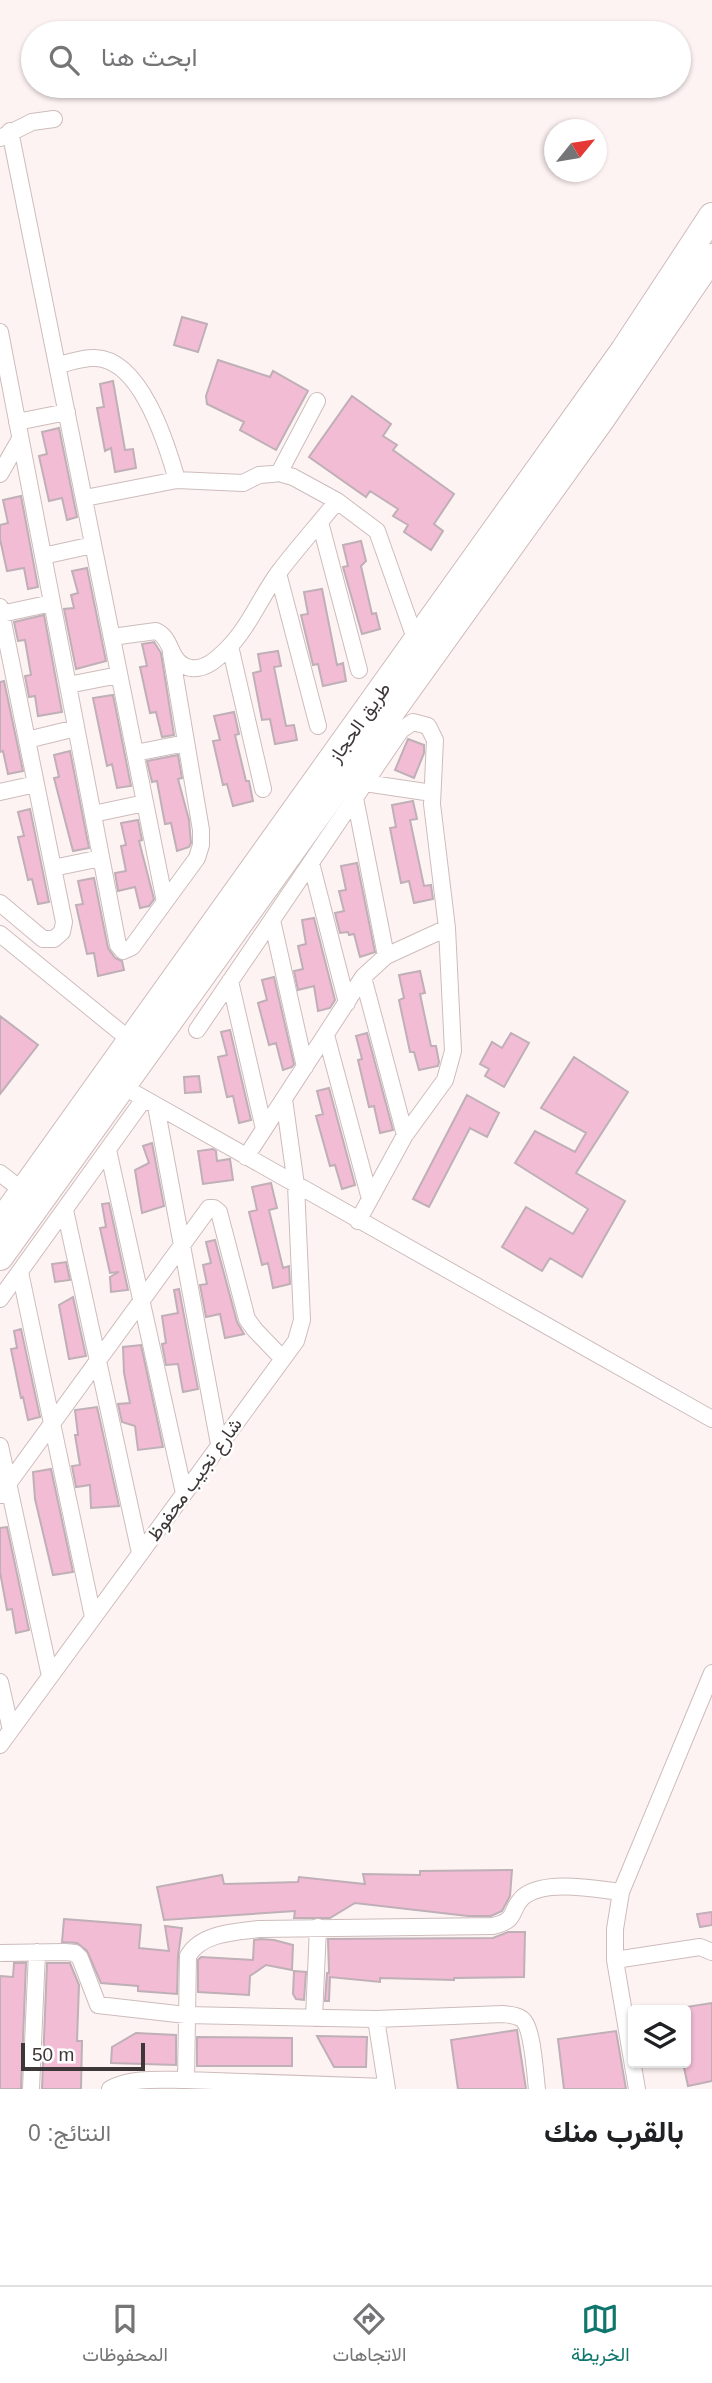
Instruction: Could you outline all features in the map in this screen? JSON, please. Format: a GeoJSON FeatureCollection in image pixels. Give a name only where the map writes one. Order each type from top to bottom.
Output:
{"type":"FeatureCollection","features":[{"type":"Feature","properties":{"kind":"main road","name":"طريق الحجاز"},"geometry":{"type":"LineString","coordinates":[[0,1223],[624,349],[712,216]]}},
{"type":"Feature","properties":{"kind":"main road","name":"طريق الحجاز"},"geometry":{"type":"LineString","coordinates":[[10,1265],[141,1097],[712,257]]}},
{"type":"Feature","properties":{"kind":"street"},"geometry":{"type":"LineString","coordinates":[[54,119],[32,122],[5,134],[85,498],[165,902]]}},
{"type":"Feature","properties":{"kind":"street"},"geometry":{"type":"LineString","coordinates":[[0,332],[4,370],[17,422],[118,945],[121,949],[130,949],[197,858],[201,845],[201,830],[171,653],[165,636],[156,631],[112,637]]}},
{"type":"Feature","properties":{"kind":"street"},"geometry":{"type":"LineString","coordinates":[[57,365],[95,358],[106,360],[127,373],[157,422],[177,480]]}},
{"type":"Feature","properties":{"kind":"street"},"geometry":{"type":"LineString","coordinates":[[279,473],[317,401]]}},
{"type":"Feature","properties":{"kind":"street"},"geometry":{"type":"LineString","coordinates":[[17,422],[67,412]]}},
{"type":"Feature","properties":{"kind":"street"},"geometry":{"type":"LineString","coordinates":[[0,474],[20,439]]}},
{"type":"Feature","properties":{"kind":"street"},"geometry":{"type":"LineString","coordinates":[[85,498],[177,480],[243,483],[259,475],[279,473],[293,477],[337,501],[377,531],[416,641]]}},
{"type":"Feature","properties":{"kind":"street"},"geometry":{"type":"LineString","coordinates":[[171,653],[180,664],[200,668],[230,646],[278,573],[337,501]]}},
{"type":"Feature","properties":{"kind":"street"},"geometry":{"type":"LineString","coordinates":[[320,522],[359,670]]}},
{"type":"Feature","properties":{"kind":"street"},"geometry":{"type":"LineString","coordinates":[[43,556],[93,545]]}},
{"type":"Feature","properties":{"kind":"street"},"geometry":{"type":"LineString","coordinates":[[278,573],[318,726]]}},
{"type":"Feature","properties":{"kind":"street"},"geometry":{"type":"LineString","coordinates":[[0,903],[43,939],[54,939],[62,932],[64,922],[27,740],[6,663],[1,611],[52,603]]}},
{"type":"Feature","properties":{"kind":"street"},"geometry":{"type":"LineString","coordinates":[[230,646],[264,789]]}},
{"type":"Feature","properties":{"kind":"street"},"geometry":{"type":"LineString","coordinates":[[68,685],[120,675]]}},
{"type":"Feature","properties":{"kind":"street"},"geometry":{"type":"LineString","coordinates":[[197,1030],[404,726],[418,722],[428,726],[435,740],[432,804],[447,928],[453,1051],[445,1080],[405,1135],[358,1221]]}},
{"type":"Feature","properties":{"kind":"street"},"geometry":{"type":"LineString","coordinates":[[27,740],[76,728]]}},
{"type":"Feature","properties":{"kind":"street"},"geometry":{"type":"LineString","coordinates":[[135,753],[186,743]]}},
{"type":"Feature","properties":{"kind":"street"},"geometry":{"type":"LineString","coordinates":[[365,783],[432,793]]}},
{"type":"Feature","properties":{"kind":"street"},"geometry":{"type":"LineString","coordinates":[[0,792],[36,784]]}},
{"type":"Feature","properties":{"kind":"street"},"geometry":{"type":"LineString","coordinates":[[355,798],[386,956]]}},
{"type":"Feature","properties":{"kind":"street"},"geometry":{"type":"LineString","coordinates":[[93,814],[145,803]]}},
{"type":"Feature","properties":{"kind":"street"},"geometry":{"type":"LineString","coordinates":[[53,868],[101,858]]}},
{"type":"Feature","properties":{"kind":"street"},"geometry":{"type":"LineString","coordinates":[[311,863],[346,1003]]}},
{"type":"Feature","properties":{"kind":"street"},"geometry":{"type":"LineString","coordinates":[[272,920],[305,1067]]}},
{"type":"Feature","properties":{"kind":"street"},"geometry":{"type":"LineString","coordinates":[[246,1157],[363,977],[386,956],[447,928]]}},
{"type":"Feature","properties":{"kind":"street"},"geometry":{"type":"LineString","coordinates":[[0,934],[130,1040]]}},
{"type":"Feature","properties":{"kind":"street"},"geometry":{"type":"LineString","coordinates":[[363,977],[405,1135]]}},
{"type":"Feature","properties":{"kind":"street"},"geometry":{"type":"LineString","coordinates":[[230,981],[264,1129]]}},
{"type":"Feature","properties":{"kind":"street"},"geometry":{"type":"LineString","coordinates":[[326,1035],[370,1199]]}},
{"type":"Feature","properties":{"kind":"street"},"geometry":{"type":"LineString","coordinates":[[0,1300],[10,1265],[65,1210],[108,1150],[141,1097]]}},
{"type":"Feature","properties":{"kind":"street"},"geometry":{"type":"LineString","coordinates":[[141,1097],[712,1419]]}},
{"type":"Feature","properties":{"kind":"street"},"geometry":{"type":"LineString","coordinates":[[141,1097],[182,1242],[219,1444]]}},
{"type":"Feature","properties":{"kind":"street","name":"شارع نجيب محفوظ"},"geometry":{"type":"LineString","coordinates":[[0,1745],[296,1341],[302,1320],[296,1185],[284,1099]]}},
{"type":"Feature","properties":{"kind":"street"},"geometry":{"type":"LineString","coordinates":[[108,1150],[184,1493]]}},
{"type":"Feature","properties":{"kind":"street"},"geometry":{"type":"LineString","coordinates":[[0,1173],[23,1191]]}},
{"type":"Feature","properties":{"kind":"street"},"geometry":{"type":"LineString","coordinates":[[4,1489],[207,1209],[218,1210],[247,1319],[282,1358]]}},
{"type":"Feature","properties":{"kind":"street"},"geometry":{"type":"LineString","coordinates":[[65,1210],[139,1553]]}},
{"type":"Feature","properties":{"kind":"street"},"geometry":{"type":"LineString","coordinates":[[10,1265],[52,1423],[93,1617]]}},
{"type":"Feature","properties":{"kind":"street"},"geometry":{"type":"LineString","coordinates":[[0,1446],[4,1489],[50,1676]]}},
{"type":"Feature","properties":{"kind":"street"},"geometry":{"type":"LineString","coordinates":[[638,2089],[615,1961],[615,1929],[621,1892],[712,1673]]}},
{"type":"Feature","properties":{"kind":"street"},"geometry":{"type":"LineString","coordinates":[[0,1682],[11,1730]]}},
{"type":"Feature","properties":{"kind":"street"},"geometry":{"type":"LineString","coordinates":[[186,2080],[188,1956],[194,1946],[224,1933],[318,1927],[494,1926],[506,1923],[514,1915],[520,1900],[533,1891],[570,1887],[621,1892]]}},
{"type":"Feature","properties":{"kind":"street"},"geometry":{"type":"LineString","coordinates":[[314,2018],[318,1927]]}},
{"type":"Feature","properties":{"kind":"street"},"geometry":{"type":"LineString","coordinates":[[615,1961],[700,1947],[712,1952]]}},
{"type":"Feature","properties":{"kind":"street"},"geometry":{"type":"LineString","coordinates":[[31,2089],[37,1952]]}},
{"type":"Feature","properties":{"kind":"street"},"geometry":{"type":"LineString","coordinates":[[0,1953],[75,1954],[80,1958],[98,2005],[186,2015],[314,2018],[503,2014],[516,2016],[523,2019],[528,2028],[537,2089]]}},
{"type":"Feature","properties":{"kind":"street"},"geometry":{"type":"LineString","coordinates":[[110,2089],[119,2084],[144,2081],[186,2080],[386,2088],[376,2018]]}},
{"type":"Feature","properties":{"kind":"building"},"geometry":{"type":"Polygon","coordinates":[[[182,317],[207,324],[198,352],[174,345],[182,317]]]}},
{"type":"Feature","properties":{"kind":"building"},"geometry":{"type":"Polygon","coordinates":[[[218,360],[270,377],[273,371],[308,391],[276,450],[240,430],[244,422],[207,404],[206,396],[218,360]]]}},
{"type":"Feature","properties":{"kind":"building"},"geometry":{"type":"Polygon","coordinates":[[[113,381],[125,450],[133,449],[136,468],[115,472],[111,448],[105,451],[97,408],[104,407],[100,384],[113,381]]]}},
{"type":"Feature","properties":{"kind":"building"},"geometry":{"type":"Polygon","coordinates":[[[352,396],[391,424],[383,436],[397,445],[393,450],[454,494],[434,524],[443,531],[431,550],[404,532],[408,525],[393,516],[398,509],[370,491],[366,497],[309,457],[352,396]]]}},
{"type":"Feature","properties":{"kind":"building"},"geometry":{"type":"Polygon","coordinates":[[[59,428],[77,517],[67,520],[62,498],[49,501],[39,456],[47,454],[42,432],[59,428]]]}},
{"type":"Feature","properties":{"kind":"building"},"geometry":{"type":"Polygon","coordinates":[[[21,496],[38,587],[28,589],[24,568],[7,571],[0,539],[0,525],[8,523],[3,500],[21,496]]]}},
{"type":"Feature","properties":{"kind":"building"},"geometry":{"type":"Polygon","coordinates":[[[361,541],[366,561],[361,566],[372,614],[376,613],[380,629],[362,634],[343,567],[348,566],[343,545],[361,541]]]}},
{"type":"Feature","properties":{"kind":"building"},"geometry":{"type":"Polygon","coordinates":[[[87,568],[106,661],[76,669],[64,609],[74,608],[71,595],[78,593],[72,571],[87,568]]]}},
{"type":"Feature","properties":{"kind":"building"},"geometry":{"type":"Polygon","coordinates":[[[322,589],[337,665],[343,663],[346,681],[323,686],[318,664],[313,665],[301,615],[308,614],[304,592],[322,589]]]}},
{"type":"Feature","properties":{"kind":"building"},"geometry":{"type":"Polygon","coordinates":[[[44,615],[62,712],[38,716],[35,696],[29,697],[25,676],[31,675],[25,640],[18,641],[14,622],[44,615]]]}},
{"type":"Feature","properties":{"kind":"building"},"geometry":{"type":"Polygon","coordinates":[[[154,642],[161,653],[174,735],[162,737],[156,712],[150,713],[140,667],[147,666],[142,644],[154,642]]]}},
{"type":"Feature","properties":{"kind":"building"},"geometry":{"type":"Polygon","coordinates":[[[278,651],[281,666],[274,667],[286,726],[294,725],[297,740],[275,744],[270,719],[262,720],[253,673],[261,671],[258,654],[278,651]]]}},
{"type":"Feature","properties":{"kind":"building"},"geometry":{"type":"Polygon","coordinates":[[[4,681],[23,771],[8,774],[3,751],[0,752],[0,682],[4,681]]]}},
{"type":"Feature","properties":{"kind":"building"},"geometry":{"type":"Polygon","coordinates":[[[113,695],[131,786],[117,788],[112,764],[107,766],[93,698],[113,695]]]}},
{"type":"Feature","properties":{"kind":"building"},"geometry":{"type":"Polygon","coordinates":[[[234,712],[239,734],[235,735],[253,801],[233,806],[227,784],[223,785],[213,741],[220,740],[214,716],[234,712]]]}},
{"type":"Feature","properties":{"kind":"building"},"geometry":{"type":"Polygon","coordinates":[[[408,739],[424,745],[424,753],[414,778],[395,770],[408,739]]]}},
{"type":"Feature","properties":{"kind":"building"},"geometry":{"type":"Polygon","coordinates":[[[70,751],[89,848],[73,851],[54,778],[59,777],[54,755],[70,751]]]}},
{"type":"Feature","properties":{"kind":"building"},"geometry":{"type":"Polygon","coordinates":[[[178,755],[182,778],[178,779],[189,820],[191,843],[189,847],[177,851],[171,823],[165,824],[157,781],[152,782],[147,761],[178,755]]]}},
{"type":"Feature","properties":{"kind":"building"},"geometry":{"type":"Polygon","coordinates":[[[413,801],[417,819],[410,820],[424,886],[431,885],[433,899],[414,903],[409,881],[401,883],[390,828],[396,827],[392,805],[413,801]]]}},
{"type":"Feature","properties":{"kind":"building"},"geometry":{"type":"Polygon","coordinates":[[[30,809],[49,902],[38,904],[32,879],[28,880],[18,837],[24,836],[18,812],[30,809]]]}},
{"type":"Feature","properties":{"kind":"building"},"geometry":{"type":"Polygon","coordinates":[[[138,820],[142,840],[139,841],[154,899],[149,906],[140,908],[135,887],[118,891],[115,873],[126,871],[121,846],[126,845],[121,823],[138,820]]]}},
{"type":"Feature","properties":{"kind":"building"},"geometry":{"type":"Polygon","coordinates":[[[357,863],[375,952],[360,957],[354,934],[340,933],[335,913],[344,911],[339,891],[346,890],[341,866],[357,863]]]}},
{"type":"Feature","properties":{"kind":"building"},"geometry":{"type":"Polygon","coordinates":[[[94,878],[108,948],[115,958],[122,961],[124,970],[98,976],[94,953],[87,954],[76,905],[83,904],[78,881],[94,878]]]}},
{"type":"Feature","properties":{"kind":"building"},"geometry":{"type":"Polygon","coordinates":[[[314,918],[335,1000],[330,1008],[318,1011],[314,986],[298,990],[294,971],[303,969],[298,946],[306,944],[302,920],[314,918]]]}},
{"type":"Feature","properties":{"kind":"building"},"geometry":{"type":"Polygon","coordinates":[[[420,971],[425,993],[420,994],[431,1046],[436,1046],[439,1062],[438,1066],[419,1070],[414,1052],[410,1052],[399,1000],[404,998],[399,975],[420,971]]]}},
{"type":"Feature","properties":{"kind":"building"},"geometry":{"type":"Polygon","coordinates":[[[274,977],[294,1064],[283,1070],[276,1043],[269,1045],[258,1003],[267,1000],[262,980],[274,977]]]}},
{"type":"Feature","properties":{"kind":"building"},"geometry":{"type":"Polygon","coordinates":[[[0,1016],[38,1045],[0,1094],[0,1016]]]}},
{"type":"Feature","properties":{"kind":"building"},"geometry":{"type":"Polygon","coordinates":[[[230,1030],[251,1120],[239,1123],[233,1096],[227,1097],[218,1057],[227,1055],[221,1032],[230,1030]]]}},
{"type":"Feature","properties":{"kind":"building"},"geometry":{"type":"Polygon","coordinates":[[[367,1033],[393,1130],[380,1133],[374,1106],[369,1107],[358,1060],[362,1059],[356,1036],[367,1033]]]}},
{"type":"Feature","properties":{"kind":"building"},"geometry":{"type":"Polygon","coordinates":[[[511,1033],[529,1043],[504,1087],[485,1076],[489,1069],[480,1064],[492,1042],[502,1048],[511,1033]]]}},
{"type":"Feature","properties":{"kind":"building"},"geometry":{"type":"Polygon","coordinates":[[[574,1057],[628,1092],[576,1173],[625,1201],[582,1277],[550,1258],[542,1271],[502,1247],[526,1207],[573,1234],[588,1209],[515,1163],[535,1131],[575,1152],[586,1133],[541,1108],[574,1057]]]}},
{"type":"Feature","properties":{"kind":"building"},"geometry":{"type":"Polygon","coordinates":[[[199,1076],[201,1092],[185,1093],[184,1077],[199,1076]]]}},
{"type":"Feature","properties":{"kind":"building"},"geometry":{"type":"Polygon","coordinates":[[[329,1088],[355,1185],[342,1189],[335,1165],[330,1166],[316,1116],[323,1114],[317,1091],[329,1088]]]}},
{"type":"Feature","properties":{"kind":"building"},"geometry":{"type":"Polygon","coordinates":[[[467,1095],[499,1113],[487,1137],[470,1128],[429,1207],[413,1199],[467,1095]]]}},
{"type":"Feature","properties":{"kind":"building"},"geometry":{"type":"Polygon","coordinates":[[[152,1143],[164,1206],[142,1213],[135,1170],[149,1163],[143,1146],[152,1143]]]}},
{"type":"Feature","properties":{"kind":"building"},"geometry":{"type":"Polygon","coordinates":[[[198,1151],[216,1151],[217,1161],[230,1159],[233,1180],[203,1184],[198,1151]]]}},
{"type":"Feature","properties":{"kind":"building"},"geometry":{"type":"Polygon","coordinates":[[[271,1183],[277,1208],[269,1210],[283,1268],[289,1266],[290,1284],[273,1288],[268,1263],[262,1265],[249,1212],[257,1210],[252,1187],[271,1183]]]}},
{"type":"Feature","properties":{"kind":"building"},"geometry":{"type":"Polygon","coordinates":[[[109,1203],[128,1290],[111,1292],[110,1277],[119,1272],[110,1273],[100,1228],[106,1227],[102,1204],[109,1203]]]}},
{"type":"Feature","properties":{"kind":"building"},"geometry":{"type":"Polygon","coordinates":[[[215,1240],[237,1322],[244,1334],[225,1338],[220,1314],[206,1317],[200,1285],[207,1284],[203,1265],[211,1263],[206,1242],[215,1240]]]}},
{"type":"Feature","properties":{"kind":"building"},"geometry":{"type":"Polygon","coordinates":[[[66,1262],[70,1280],[55,1282],[52,1264],[66,1262]]]}},
{"type":"Feature","properties":{"kind":"building"},"geometry":{"type":"Polygon","coordinates":[[[179,1289],[198,1389],[183,1392],[178,1364],[166,1365],[162,1344],[166,1343],[162,1316],[178,1313],[174,1290],[179,1289]]]}},
{"type":"Feature","properties":{"kind":"building"},"geometry":{"type":"Polygon","coordinates":[[[73,1297],[86,1356],[69,1359],[59,1305],[73,1297]]]}},
{"type":"Feature","properties":{"kind":"building"},"geometry":{"type":"Polygon","coordinates":[[[21,1329],[40,1417],[28,1420],[11,1349],[17,1348],[14,1331],[21,1329]]]}},
{"type":"Feature","properties":{"kind":"building"},"geometry":{"type":"Polygon","coordinates":[[[141,1345],[163,1447],[138,1450],[135,1426],[122,1422],[118,1404],[130,1403],[124,1373],[123,1347],[141,1345]]]}},
{"type":"Feature","properties":{"kind":"building"},"geometry":{"type":"Polygon","coordinates":[[[97,1407],[119,1506],[91,1508],[90,1485],[76,1487],[72,1466],[80,1465],[75,1435],[78,1435],[75,1410],[97,1407]]]}},
{"type":"Feature","properties":{"kind":"building"},"geometry":{"type":"Polygon","coordinates":[[[51,1469],[73,1572],[53,1575],[35,1499],[33,1472],[51,1469]]]}},
{"type":"Feature","properties":{"kind":"building"},"geometry":{"type":"Polygon","coordinates":[[[7,1527],[29,1630],[16,1633],[12,1609],[7,1610],[0,1572],[0,1528],[7,1527]]]}},
{"type":"Feature","properties":{"kind":"building"},"geometry":{"type":"Polygon","coordinates":[[[512,1870],[510,1896],[502,1911],[491,1916],[468,1916],[355,1903],[330,1918],[294,1918],[295,1911],[164,1920],[157,1887],[222,1875],[224,1884],[298,1882],[299,1877],[365,1884],[363,1874],[420,1875],[420,1871],[512,1870]]]}},
{"type":"Feature","properties":{"kind":"building"},"geometry":{"type":"Polygon","coordinates":[[[712,1912],[712,1925],[700,1927],[697,1914],[712,1912]]]}},
{"type":"Feature","properties":{"kind":"building"},"geometry":{"type":"Polygon","coordinates":[[[64,1919],[141,1925],[139,1948],[169,1951],[165,1926],[182,1928],[177,1994],[138,1991],[138,1986],[101,1983],[87,1951],[77,1943],[62,1942],[64,1919]]]}},
{"type":"Feature","properties":{"kind":"building"},"geometry":{"type":"Polygon","coordinates":[[[508,1932],[525,1932],[524,1977],[454,1980],[380,1978],[380,1982],[330,1977],[329,2001],[325,2001],[329,1973],[328,1939],[493,1938],[508,1932]]]}},
{"type":"Feature","properties":{"kind":"building"},"geometry":{"type":"Polygon","coordinates":[[[254,1940],[293,1945],[292,1970],[266,1965],[250,1976],[249,1995],[198,1992],[198,1960],[201,1957],[253,1960],[254,1940]]]}},
{"type":"Feature","properties":{"kind":"building"},"geometry":{"type":"Polygon","coordinates":[[[14,1963],[26,1963],[21,2089],[0,2089],[0,1976],[13,1977],[14,1963]]]}},
{"type":"Feature","properties":{"kind":"building"},"geometry":{"type":"Polygon","coordinates":[[[47,1963],[70,1963],[79,1985],[77,2041],[82,2041],[81,2089],[42,2089],[47,1963]]]}},
{"type":"Feature","properties":{"kind":"building"},"geometry":{"type":"Polygon","coordinates":[[[294,1971],[306,1972],[304,2000],[296,1999],[293,1994],[294,1971]]]}},
{"type":"Feature","properties":{"kind":"building"},"geometry":{"type":"Polygon","coordinates":[[[712,2003],[712,2081],[688,2086],[684,2068],[691,2068],[691,2006],[712,2003]]]}},
{"type":"Feature","properties":{"kind":"building"},"geometry":{"type":"Polygon","coordinates":[[[517,2030],[526,2089],[458,2089],[451,2040],[517,2030]]]}},
{"type":"Feature","properties":{"kind":"building"},"geometry":{"type":"Polygon","coordinates":[[[616,2031],[626,2089],[564,2089],[558,2039],[616,2031]]]}},
{"type":"Feature","properties":{"kind":"building"},"geometry":{"type":"Polygon","coordinates":[[[136,2033],[176,2035],[176,2065],[111,2063],[112,2047],[136,2033]]]}},
{"type":"Feature","properties":{"kind":"building"},"geometry":{"type":"Polygon","coordinates":[[[317,2036],[367,2037],[366,2067],[334,2067],[317,2036]]]}},
{"type":"Feature","properties":{"kind":"building"},"geometry":{"type":"Polygon","coordinates":[[[197,2037],[292,2038],[292,2066],[197,2066],[197,2037]]]}}]}
